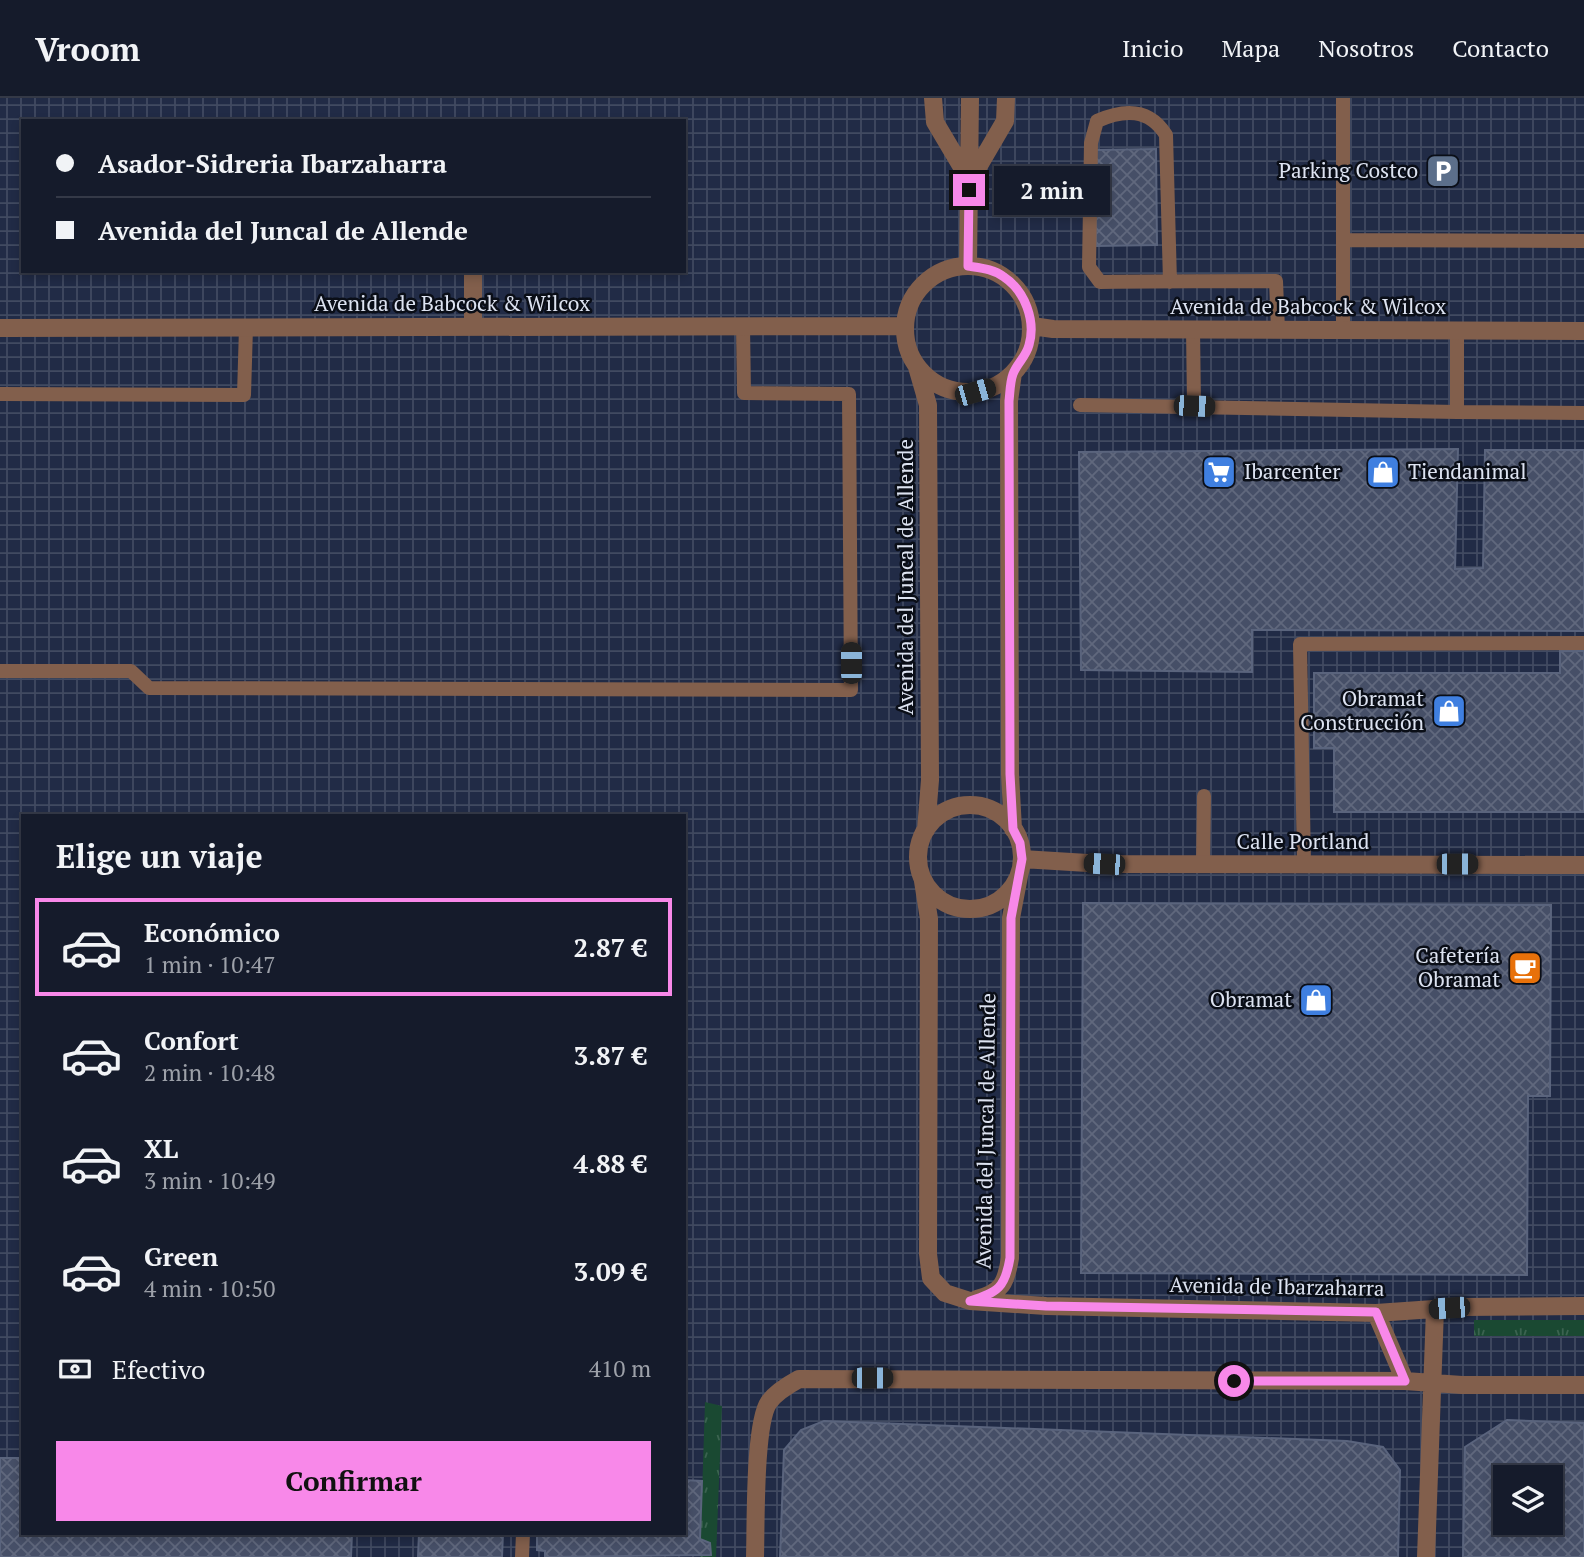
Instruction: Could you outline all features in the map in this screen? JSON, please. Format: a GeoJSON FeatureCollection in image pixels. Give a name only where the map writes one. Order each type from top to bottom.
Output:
{"type":"FeatureCollection","features":[{"type":"Feature","properties":{"kind":"street"},"geometry":{"type":"LineString","coordinates":[[933,98],[935,122],[970,181]]}},
{"type":"Feature","properties":{"kind":"street"},"geometry":{"type":"LineString","coordinates":[[970,181],[1004,121],[1006,98]]}},
{"type":"Feature","properties":{"kind":"street"},"geometry":{"type":"LineString","coordinates":[[968,266],[970,100]]}},
{"type":"Feature","properties":{"kind":"street"},"geometry":{"type":"LineString","coordinates":[[968,266],[987,269],[1004,277],[1018,291],[1028,307],[1032,326],[1024,359],[1013,373],[996,386],[975,392],[953,391],[933,382],[917,367],[907,347],[905,326],[909,307],[918,291],[932,277],[949,269],[968,266]]}},
{"type":"Feature","properties":{"kind":"street"},"geometry":{"type":"LineString","coordinates":[[472,327],[473,274]]}},
{"type":"Feature","properties":{"kind":"street","name":"Avenida de Babcock & Wilcox"},"geometry":{"type":"LineString","coordinates":[[0,328],[905,326]]}},
{"type":"Feature","properties":{"kind":"street","name":"Avenida de Babcock & Wilcox"},"geometry":{"type":"LineString","coordinates":[[1032,326],[1054,329],[1584,331]]}},
{"type":"Feature","properties":{"kind":"street","name":"Avenida del Juncal de Allende"},"geometry":{"type":"LineString","coordinates":[[917,367],[928,405],[930,780],[926,830]]}},
{"type":"Feature","properties":{"kind":"street"},"geometry":{"type":"LineString","coordinates":[[1013,373],[1009,414],[1010,774],[1013,829]]}},
{"type":"Feature","properties":{"kind":"street"},"geometry":{"type":"LineString","coordinates":[[972,805],[988,809],[1002,817],[1013,829],[1020,843],[1020,867],[1011,890],[999,901],[984,908],[968,910],[950,906],[934,896],[923,881],[918,864],[919,846],[926,830],[938,816],[954,808],[972,805]]}},
{"type":"Feature","properties":{"kind":"street","name":"Calle Portland"},"geometry":{"type":"LineString","coordinates":[[1020,867],[1104,864],[1584,865]]}},
{"type":"Feature","properties":{"kind":"street","name":"Avenida del Juncal de Allende"},"geometry":{"type":"LineString","coordinates":[[923,881],[929,919],[928,1254],[931,1278],[945,1293],[970,1301],[993,1294],[1007,1279],[1010,1258],[1011,918],[1020,867]]}},
{"type":"Feature","properties":{"kind":"street","name":"Avenida de Ibarzaharra"},"geometry":{"type":"LineString","coordinates":[[970,1301],[1046,1306],[1376,1312],[1584,1306]]}},
{"type":"Feature","properties":{"kind":"street"},"geometry":{"type":"LineString","coordinates":[[1426,1557],[1435,1309]]}},
{"type":"Feature","properties":{"kind":"street"},"geometry":{"type":"LineString","coordinates":[[1376,1312],[1405,1381]]}},
{"type":"Feature","properties":{"kind":"street"},"geometry":{"type":"LineString","coordinates":[[755,1557],[760,1424],[768,1402],[783,1388],[799,1380],[1405,1381],[1584,1385]]}},
{"type":"Feature","properties":{"kind":"lane"},"geometry":{"type":"LineString","coordinates":[[1343,98],[1343,330]]}},
{"type":"Feature","properties":{"kind":"lane"},"geometry":{"type":"LineString","coordinates":[[1170,282],[1167,135],[1158,122],[1141,114],[1114,114],[1097,121],[1091,143],[1089,267],[1100,282],[1170,282],[1276,281],[1278,330]]}},
{"type":"Feature","properties":{"kind":"lane"},"geometry":{"type":"LineString","coordinates":[[1343,240],[1584,241]]}},
{"type":"Feature","properties":{"kind":"lane"},"geometry":{"type":"LineString","coordinates":[[0,671],[131,671],[149,688],[851,690],[849,394],[744,393],[743,326]]}},
{"type":"Feature","properties":{"kind":"lane"},"geometry":{"type":"LineString","coordinates":[[0,394],[244,395],[246,327]]}},
{"type":"Feature","properties":{"kind":"lane"},"geometry":{"type":"LineString","coordinates":[[1193,328],[1194,406]]}},
{"type":"Feature","properties":{"kind":"lane"},"geometry":{"type":"LineString","coordinates":[[1457,331],[1457,412]]}},
{"type":"Feature","properties":{"kind":"lane"},"geometry":{"type":"LineString","coordinates":[[1080,405],[1584,413]]}},
{"type":"Feature","properties":{"kind":"lane"},"geometry":{"type":"LineString","coordinates":[[1304,864],[1300,644],[1584,643]]}},
{"type":"Feature","properties":{"kind":"lane"},"geometry":{"type":"LineString","coordinates":[[1203,864],[1204,796]]}},
{"type":"Feature","properties":{"kind":"lane"},"geometry":{"type":"LineString","coordinates":[[522,1557],[523,1535]]}},
{"type":"Feature","properties":{"kind":"shaded area"},"geometry":{"type":"Polygon","coordinates":[[[0,98],[1584,98],[1584,1557],[0,1557],[0,98]]]}},
{"type":"Feature","properties":{"kind":"green space"},"geometry":{"type":"Polygon","coordinates":[[[1474,1320],[1584,1320],[1584,1336],[1474,1336],[1474,1320]]]}},
{"type":"Feature","properties":{"kind":"green space"},"geometry":{"type":"Polygon","coordinates":[[[705,1402],[722,1406],[716,1557],[700,1557],[705,1402]]]}},
{"type":"Feature","properties":{"kind":"building"},"geometry":{"type":"Polygon","coordinates":[[[1156,149],[1157,245],[1096,246],[1095,150],[1156,149]]]}},
{"type":"Feature","properties":{"kind":"building"},"geometry":{"type":"Polygon","coordinates":[[[1458,449],[1455,569],[1483,568],[1485,450],[1584,450],[1584,631],[1252,630],[1252,672],[1081,670],[1079,452],[1458,449]]]}},
{"type":"Feature","properties":{"kind":"building","name":"Obramat Construcción"},"geometry":{"type":"Polygon","coordinates":[[[1560,651],[1584,651],[1584,812],[1334,812],[1334,748],[1314,748],[1314,673],[1560,673],[1560,651]]]}},
{"type":"Feature","properties":{"kind":"building","name":"Obramat"},"geometry":{"type":"Polygon","coordinates":[[[1083,903],[1551,905],[1550,1096],[1528,1096],[1527,1275],[1081,1273],[1083,903]]]}},
{"type":"Feature","properties":{"kind":"building"},"geometry":{"type":"Polygon","coordinates":[[[1507,1420],[1584,1423],[1584,1557],[1463,1557],[1465,1447],[1507,1420]]]}},
{"type":"Feature","properties":{"kind":"building"},"geometry":{"type":"Polygon","coordinates":[[[824,1421],[1347,1441],[1383,1447],[1400,1470],[1398,1557],[780,1557],[784,1450],[801,1430],[824,1421]]]}},
{"type":"Feature","properties":{"kind":"building"},"geometry":{"type":"Polygon","coordinates":[[[0,1458],[21,1458],[21,1535],[352,1535],[351,1557],[0,1557],[0,1458]]]}},
{"type":"Feature","properties":{"kind":"building"},"geometry":{"type":"Polygon","coordinates":[[[686,1480],[702,1481],[700,1539],[710,1543],[711,1555],[545,1557],[545,1551],[537,1550],[537,1535],[686,1535],[686,1480]]]}},
{"type":"Feature","properties":{"kind":"building"},"geometry":{"type":"Polygon","coordinates":[[[419,1535],[503,1535],[502,1557],[418,1557],[419,1535]]]}},
{"type":"Feature","properties":{"kind":"place","name":"Parking Costco"},"geometry":{"type":"Point","coordinates":[1443,171]}},
{"type":"Feature","properties":{"kind":"place","name":"Ibarcenter"},"geometry":{"type":"Point","coordinates":[1219,472]}},
{"type":"Feature","properties":{"kind":"place","name":"Tiendanimal"},"geometry":{"type":"Point","coordinates":[1383,472]}},
{"type":"Feature","properties":{"kind":"place","name":"Obramat Construcción"},"geometry":{"type":"Point","coordinates":[1449,711]}},
{"type":"Feature","properties":{"kind":"place","name":"Cafetería Obramat"},"geometry":{"type":"Point","coordinates":[1525,968]}},
{"type":"Feature","properties":{"kind":"place","name":"Obramat"},"geometry":{"type":"Point","coordinates":[1316,1000]}},
{"type":"Feature","properties":{"kind":"route"},"geometry":{"type":"LineString","coordinates":[[969,190],[968,266],[987,269],[1004,277],[1018,291],[1028,307],[1032,326],[1024,359],[1013,373],[1009,401],[1010,774],[1013,829],[1020,843],[1022,859],[1011,918],[1010,1258],[1007,1279],[993,1294],[970,1301],[1046,1306],[1376,1312],[1405,1381],[1234,1381]]}}]}
